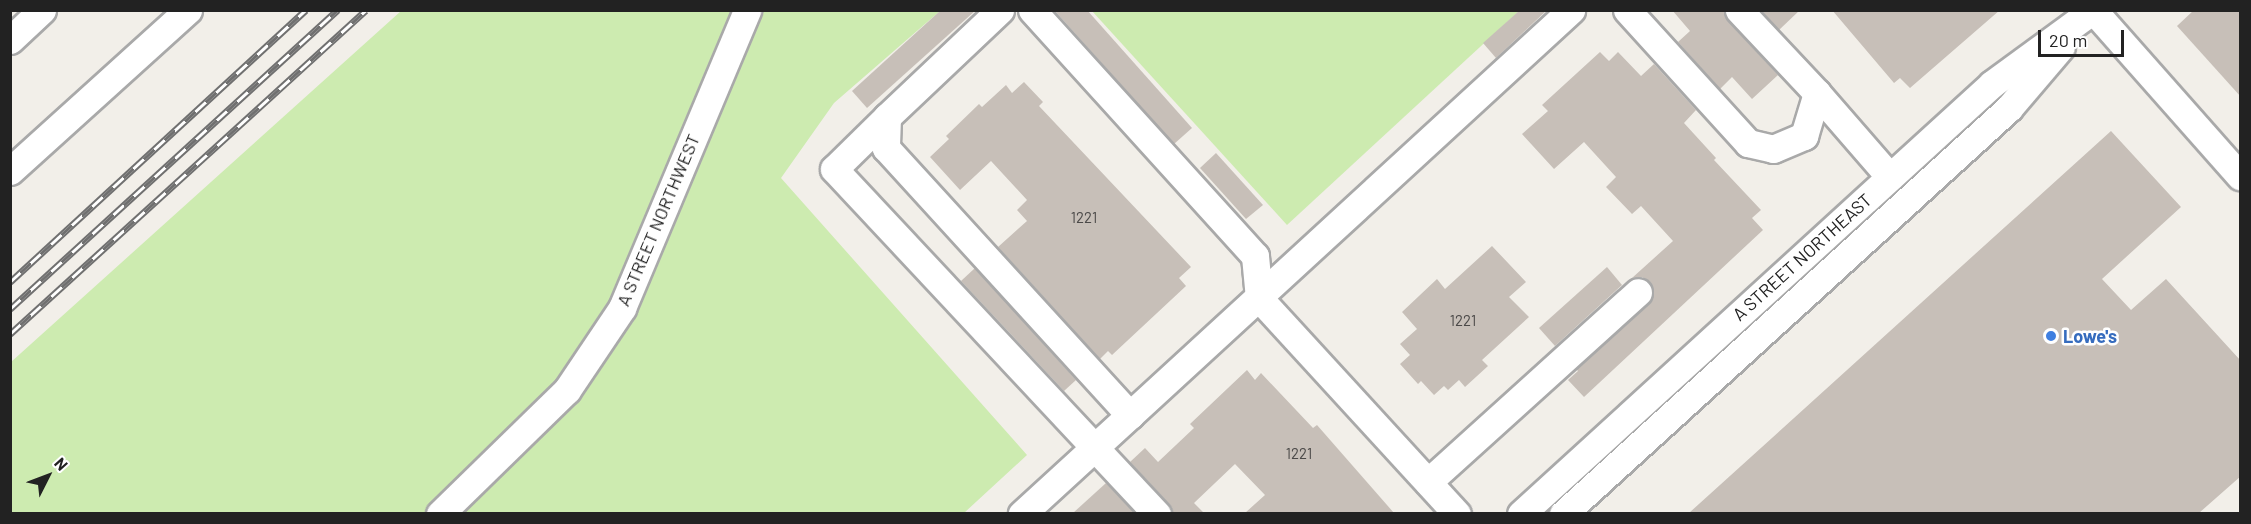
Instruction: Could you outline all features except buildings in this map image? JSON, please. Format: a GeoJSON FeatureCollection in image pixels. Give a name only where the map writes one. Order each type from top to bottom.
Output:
{"type":"FeatureCollection","features":[{"type":"Feature","properties":{"kind":"street"},"geometry":{"type":"LineString","coordinates":[[10,40],[42,10]]}},
{"type":"Feature","properties":{"kind":"street"},"geometry":{"type":"LineString","coordinates":[[10,171],[188,10]]}},
{"type":"Feature","properties":{"kind":"street","name":"A STREET NORTHWEST"},"geometry":{"type":"LineString","coordinates":[[440,513],[567,390],[622,308],[747,10]]}},
{"type":"Feature","properties":{"kind":"street"},"geometry":{"type":"LineString","coordinates":[[1000,10],[834,169],[1157,513]]}},
{"type":"Feature","properties":{"kind":"street"},"geometry":{"type":"LineString","coordinates":[[1032,10],[1255,256],[1259,298],[1457,513]]}},
{"type":"Feature","properties":{"kind":"street"},"geometry":{"type":"LineString","coordinates":[[1037,509],[1096,446],[1571,10]]}},
{"type":"Feature","properties":{"kind":"street"},"geometry":{"type":"LineString","coordinates":[[1627,10],[1748,143],[1773,149],[1804,136],[1816,93]]}},
{"type":"Feature","properties":{"kind":"street"},"geometry":{"type":"LineString","coordinates":[[1739,10],[1890,177]]}},
{"type":"Feature","properties":{"kind":"street"},"geometry":{"type":"LineString","coordinates":[[2093,10],[2241,176]]}},
{"type":"Feature","properties":{"kind":"street","name":"A STREET NORTHEAST"},"geometry":{"type":"LineString","coordinates":[[1521,513],[1992,84],[2093,10]]}},
{"type":"Feature","properties":{"kind":"street","name":"A STREET NORTHEAST"},"geometry":{"type":"LineString","coordinates":[[1563,513],[2009,108],[2093,10]]}},
{"type":"Feature","properties":{"kind":"street"},"geometry":{"type":"LineString","coordinates":[[887,117],[886,148],[1130,415]]}},
{"type":"Feature","properties":{"kind":"street"},"geometry":{"type":"LineString","coordinates":[[1428,482],[1638,292]]}},
{"type":"Feature","properties":{"kind":"green space"},"geometry":{"type":"Polygon","coordinates":[[[401,11],[940,11],[834,103],[781,178],[1027,455],[964,513],[11,514],[11,362],[401,11]]]}},
{"type":"Feature","properties":{"kind":"green space"},"geometry":{"type":"Polygon","coordinates":[[[1092,11],[1519,11],[1287,225],[1092,11]]]}},
{"type":"Feature","properties":{"kind":"railway"},"geometry":{"type":"LineString","coordinates":[[10,282],[306,10]]}},
{"type":"Feature","properties":{"kind":"railway"},"geometry":{"type":"LineString","coordinates":[[10,309],[338,10]]}},
{"type":"Feature","properties":{"kind":"railway"},"geometry":{"type":"LineString","coordinates":[[10,334],[366,10]]}},
{"type":"Feature","properties":{"kind":"place","name":"Lowe's"},"geometry":{"type":"Point","coordinates":[2051,336]}}]}
